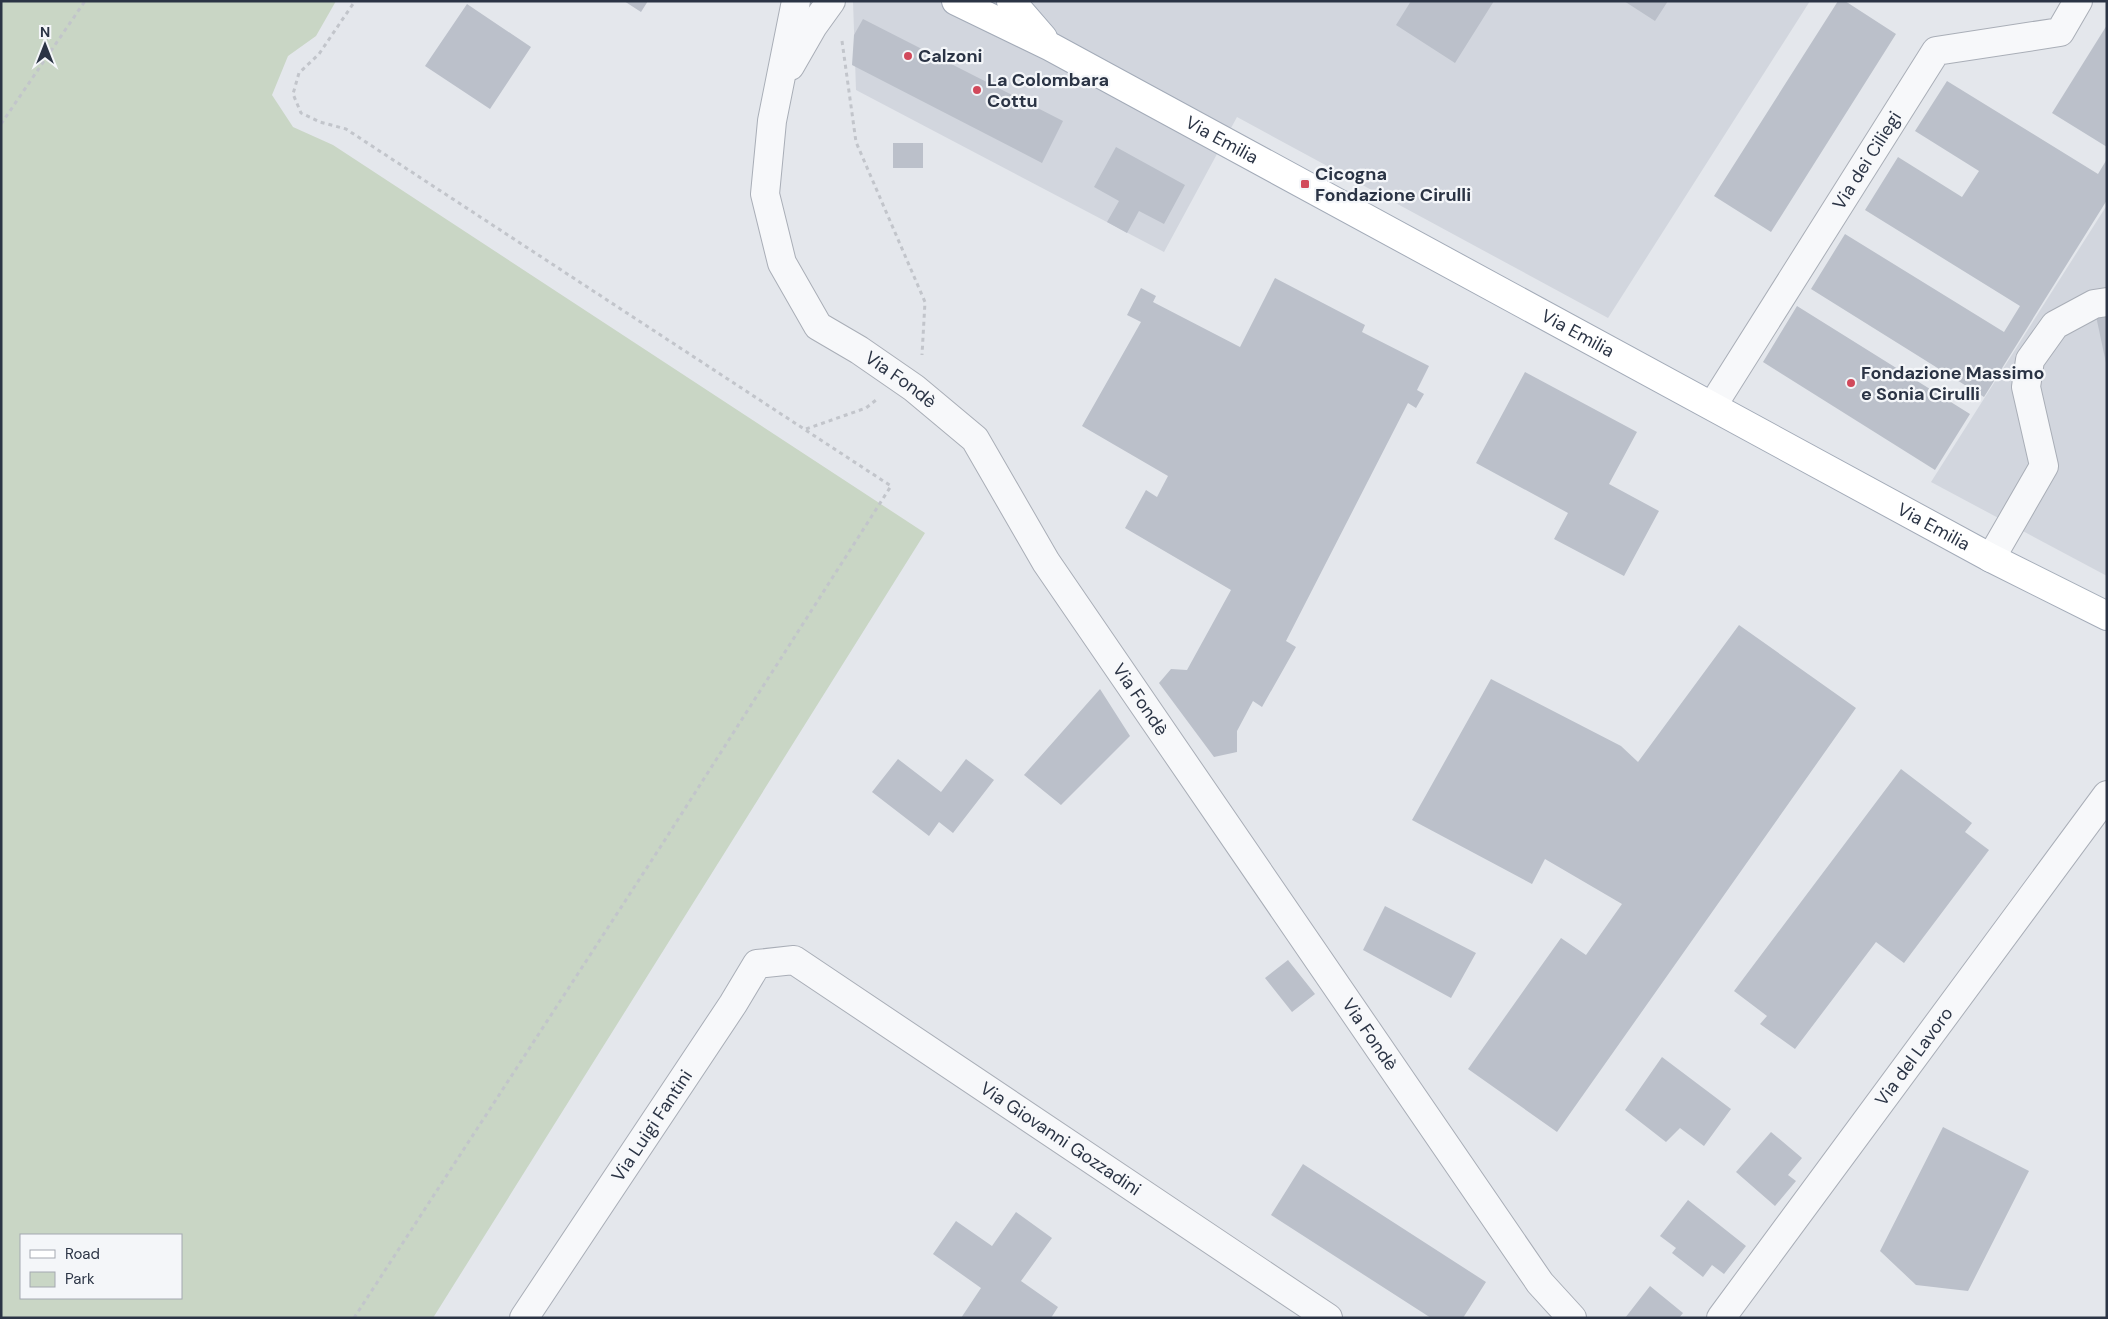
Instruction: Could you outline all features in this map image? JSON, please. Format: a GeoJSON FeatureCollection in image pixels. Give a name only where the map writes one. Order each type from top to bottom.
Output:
{"type":"FeatureCollection","features":[{"type":"Feature","properties":{"kind":"main road","name":"Via Emilia"},"geometry":{"type":"LineString","coordinates":[[956,1],[1050,47],[1992,558],[2107,616]]}},
{"type":"Feature","properties":{"kind":"main road","name":"Via Emilia"},"geometry":{"type":"LineString","coordinates":[[1011,1],[1050,47]]}},
{"type":"Feature","properties":{"kind":"street","name":"Via Fondè"},"geometry":{"type":"LineString","coordinates":[[796,1],[777,89],[765,194],[782,263],[818,326],[859,350],[901,380],[975,439],[1046,562],[1540,1283],[1572,1318]]}},
{"type":"Feature","properties":{"kind":"street","name":"Via Fondè"},"geometry":{"type":"LineString","coordinates":[[777,89],[831,1]]}},
{"type":"Feature","properties":{"kind":"street","name":"Via dei Ciliegi"},"geometry":{"type":"LineString","coordinates":[[1713,405],[1936,51],[2060,32],[2078,1]]}},
{"type":"Feature","properties":{"kind":"street"},"geometry":{"type":"LineString","coordinates":[[1992,558],[2044,466],[2026,387],[2030,360],[2055,325],[2094,304],[2107,302]]}},
{"type":"Feature","properties":{"kind":"street","name":"Via del Lavoro"},"geometry":{"type":"LineString","coordinates":[[1721,1318],[2107,795]]}},
{"type":"Feature","properties":{"kind":"street","name":"Via Luigi Fantini"},"geometry":{"type":"LineString","coordinates":[[524,1318],[733,1004],[756,964],[794,960]]}},
{"type":"Feature","properties":{"kind":"street","name":"Via Giovanni Gozzadini"},"geometry":{"type":"LineString","coordinates":[[794,960],[1328,1318]]}},
{"type":"Feature","properties":{"kind":"path"},"geometry":{"type":"LineString","coordinates":[[1,124],[85,1]]}},
{"type":"Feature","properties":{"kind":"path"},"geometry":{"type":"LineString","coordinates":[[354,1318],[656,855],[891,486],[346,129],[320,122],[301,113],[293,94],[299,73],[319,54],[355,1]]}},
{"type":"Feature","properties":{"kind":"path"},"geometry":{"type":"LineString","coordinates":[[805,429],[866,408],[921,366],[925,302],[856,142],[841,31]]}},
{"type":"Feature","properties":{"kind":"shaded area"},"geometry":{"type":"Polygon","coordinates":[[[853,1],[1810,1],[1608,318],[1237,117],[1164,252],[856,90],[853,1]]]}},
{"type":"Feature","properties":{"kind":"shaded area"},"geometry":{"type":"Polygon","coordinates":[[[2107,205],[2107,576],[1931,482],[2107,205]]]}},
{"type":"Feature","properties":{"kind":"green space"},"geometry":{"type":"Polygon","coordinates":[[[1,1],[336,1],[316,36],[288,56],[272,95],[293,127],[333,145],[925,533],[433,1318],[1,1318],[1,1]]]}},
{"type":"Feature","properties":{"kind":"building"},"geometry":{"type":"Polygon","coordinates":[[[624,1],[648,1],[641,12],[624,1]]]}},
{"type":"Feature","properties":{"kind":"building"},"geometry":{"type":"Polygon","coordinates":[[[1411,1],[1494,1],[1455,63],[1396,25],[1411,1]]]}},
{"type":"Feature","properties":{"kind":"building"},"geometry":{"type":"Polygon","coordinates":[[[1624,1],[1668,1],[1655,21],[1624,1]]]}},
{"type":"Feature","properties":{"kind":"building"},"geometry":{"type":"Polygon","coordinates":[[[1838,1],[1845,1],[1896,34],[1771,232],[1714,196],[1838,1]]]}},
{"type":"Feature","properties":{"kind":"building"},"geometry":{"type":"Polygon","coordinates":[[[467,4],[531,47],[490,109],[425,66],[467,4]]]}},
{"type":"Feature","properties":{"kind":"building"},"geometry":{"type":"Polygon","coordinates":[[[863,19],[1063,121],[1042,163],[852,65],[854,35],[863,19]]]}},
{"type":"Feature","properties":{"kind":"building"},"geometry":{"type":"Polygon","coordinates":[[[2107,25],[2107,147],[2052,113],[2107,25]]]}},
{"type":"Feature","properties":{"kind":"building"},"geometry":{"type":"Polygon","coordinates":[[[1947,81],[2098,174],[2107,159],[2107,200],[1984,397],[1811,289],[1845,234],[2004,332],[2020,306],[1865,210],[1898,157],[1962,197],[1979,171],[1915,131],[1947,81]]]}},
{"type":"Feature","properties":{"kind":"building"},"geometry":{"type":"Polygon","coordinates":[[[893,143],[923,143],[923,168],[893,168],[893,143]]]}},
{"type":"Feature","properties":{"kind":"building"},"geometry":{"type":"Polygon","coordinates":[[[1116,147],[1185,185],[1164,224],[1139,211],[1127,233],[1107,222],[1119,201],[1094,187],[1116,147]]]}},
{"type":"Feature","properties":{"kind":"building"},"geometry":{"type":"Polygon","coordinates":[[[1275,278],[1365,325],[1362,332],[1429,366],[1417,390],[1424,394],[1416,408],[1408,403],[1286,641],[1296,647],[1262,707],[1253,701],[1237,731],[1237,752],[1214,757],[1159,683],[1171,669],[1187,670],[1231,590],[1125,528],[1146,490],[1157,497],[1168,476],[1082,426],[1141,322],[1127,315],[1141,288],[1156,296],[1153,302],[1240,347],[1275,278]]]}},
{"type":"Feature","properties":{"kind":"building"},"geometry":{"type":"Polygon","coordinates":[[[1797,306],[1970,414],[1935,470],[1763,362],[1797,306]]]}},
{"type":"Feature","properties":{"kind":"building"},"geometry":{"type":"Polygon","coordinates":[[[2107,314],[2107,363],[2106,363],[2096,316],[2107,314]]]}},
{"type":"Feature","properties":{"kind":"building"},"geometry":{"type":"Polygon","coordinates":[[[1525,372],[1637,432],[1609,484],[1659,511],[1624,576],[1554,539],[1568,513],[1476,463],[1525,372]]]}},
{"type":"Feature","properties":{"kind":"building"},"geometry":{"type":"Polygon","coordinates":[[[1739,625],[1856,708],[1557,1132],[1468,1069],[1561,938],[1586,955],[1622,904],[1545,859],[1532,884],[1412,820],[1491,679],[1621,746],[1638,762],[1739,625]]]}},
{"type":"Feature","properties":{"kind":"building"},"geometry":{"type":"Polygon","coordinates":[[[1100,689],[1130,736],[1061,805],[1024,775],[1100,689]]]}},
{"type":"Feature","properties":{"kind":"building"},"geometry":{"type":"Polygon","coordinates":[[[898,759],[941,792],[966,759],[994,780],[953,833],[939,822],[929,836],[872,792],[898,759]]]}},
{"type":"Feature","properties":{"kind":"building"},"geometry":{"type":"Polygon","coordinates":[[[1901,769],[1972,823],[1965,832],[1989,850],[1904,963],[1876,942],[1795,1049],[1760,1024],[1767,1016],[1734,991],[1901,769]]]}},
{"type":"Feature","properties":{"kind":"building"},"geometry":{"type":"Polygon","coordinates":[[[1385,906],[1476,953],[1451,998],[1363,950],[1385,906]]]}},
{"type":"Feature","properties":{"kind":"building"},"geometry":{"type":"Polygon","coordinates":[[[1288,960],[1315,994],[1292,1012],[1265,978],[1288,960]]]}},
{"type":"Feature","properties":{"kind":"building"},"geometry":{"type":"Polygon","coordinates":[[[1662,1057],[1731,1109],[1704,1146],[1680,1128],[1666,1142],[1625,1110],[1662,1057]]]}},
{"type":"Feature","properties":{"kind":"building"},"geometry":{"type":"Polygon","coordinates":[[[1943,1127],[2029,1171],[1968,1291],[1916,1285],[1880,1251],[1943,1127]]]}},
{"type":"Feature","properties":{"kind":"building"},"geometry":{"type":"Polygon","coordinates":[[[1771,1132],[1802,1158],[1788,1175],[1796,1181],[1775,1206],[1736,1172],[1771,1132]]]}},
{"type":"Feature","properties":{"kind":"building"},"geometry":{"type":"Polygon","coordinates":[[[1303,1164],[1486,1282],[1463,1318],[1431,1318],[1271,1215],[1303,1164]]]}},
{"type":"Feature","properties":{"kind":"building"},"geometry":{"type":"Polygon","coordinates":[[[1688,1200],[1746,1246],[1724,1274],[1712,1265],[1703,1277],[1672,1253],[1676,1248],[1660,1236],[1688,1200]]]}},
{"type":"Feature","properties":{"kind":"building"},"geometry":{"type":"Polygon","coordinates":[[[1016,1212],[1052,1238],[1021,1281],[1058,1307],[1051,1318],[961,1318],[981,1288],[933,1254],[956,1221],[992,1246],[1016,1212]]]}},
{"type":"Feature","properties":{"kind":"building"},"geometry":{"type":"Polygon","coordinates":[[[1650,1286],[1683,1313],[1679,1318],[1625,1318],[1650,1286]]]}},
{"type":"Feature","properties":{"kind":"place","name":"Calzoni"},"geometry":{"type":"Point","coordinates":[908,56]}},
{"type":"Feature","properties":{"kind":"place","name":"La Colombara Cottu"},"geometry":{"type":"Point","coordinates":[977,90]}},
{"type":"Feature","properties":{"kind":"place","name":"Cicogna Fondazione Cirulli"},"geometry":{"type":"Point","coordinates":[1305,184]}},
{"type":"Feature","properties":{"kind":"place","name":"Fondazione Massimo e Sonia Cirulli"},"geometry":{"type":"Point","coordinates":[1851,383]}}]}
